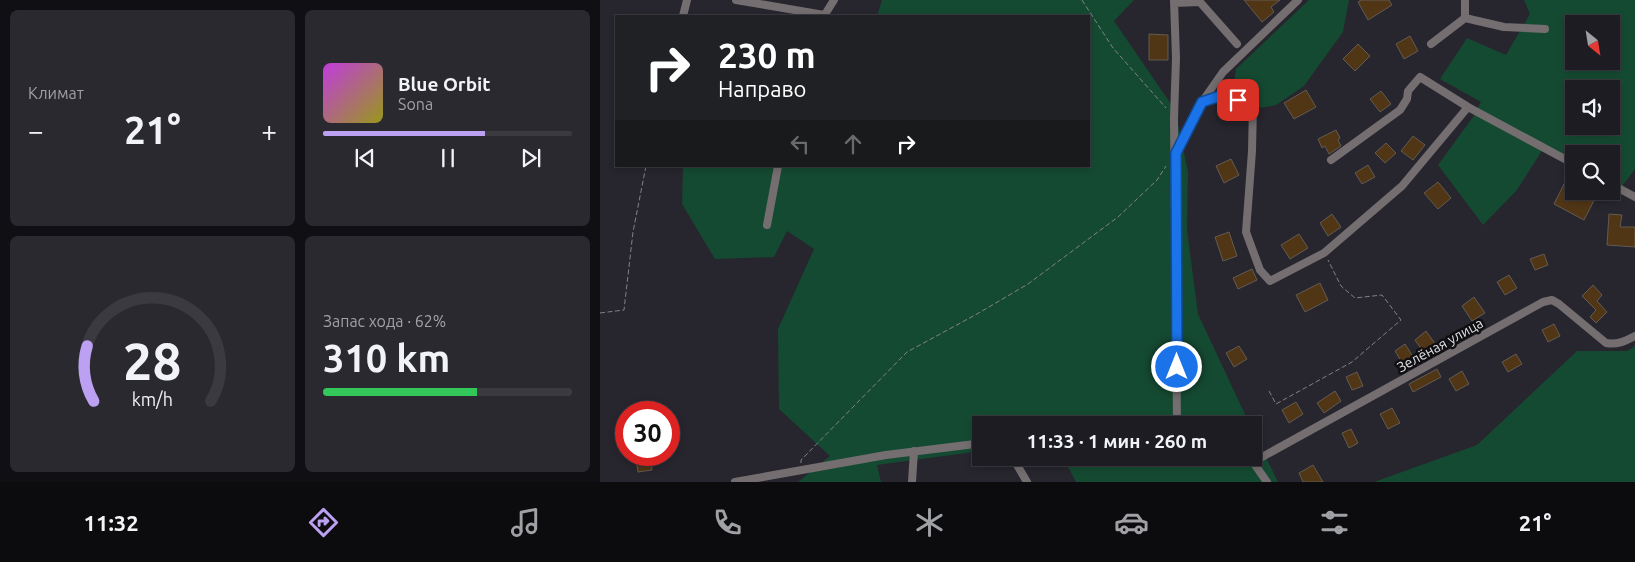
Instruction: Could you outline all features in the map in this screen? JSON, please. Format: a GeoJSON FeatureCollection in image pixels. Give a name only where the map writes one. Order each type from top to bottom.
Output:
{"type":"FeatureCollection","features":[{"type":"Feature","properties":{"kind":"street"},"geometry":{"type":"LineString","coordinates":[[683,15],[687,0]]}},
{"type":"Feature","properties":{"kind":"street"},"geometry":{"type":"LineString","coordinates":[[736,0],[818,15]]}},
{"type":"Feature","properties":{"kind":"street"},"geometry":{"type":"LineString","coordinates":[[825,15],[834,0]]}},
{"type":"Feature","properties":{"kind":"street"},"geometry":{"type":"LineString","coordinates":[[1176,153],[1202,102],[1223,72],[1298,0]]}},
{"type":"Feature","properties":{"kind":"street"},"geometry":{"type":"LineString","coordinates":[[1465,0],[1465,18]]}},
{"type":"Feature","properties":{"kind":"street"},"geometry":{"type":"LineString","coordinates":[[1177,416],[1176,153],[1174,118],[1176,58],[1174,1],[1200,2],[1237,44]]}},
{"type":"Feature","properties":{"kind":"street"},"geometry":{"type":"LineString","coordinates":[[1465,18],[1504,27],[1545,29]]}},
{"type":"Feature","properties":{"kind":"street"},"geometry":{"type":"LineString","coordinates":[[1431,44],[1465,18]]}},
{"type":"Feature","properties":{"kind":"street"},"geometry":{"type":"LineString","coordinates":[[1331,160],[1400,110],[1407,98],[1408,92],[1420,77],[1468,107],[1565,159]]}},
{"type":"Feature","properties":{"kind":"street"},"geometry":{"type":"LineString","coordinates":[[1202,102],[1223,95],[1253,105],[1252,152],[1246,232],[1260,270],[1270,281],[1324,253],[1402,186],[1468,107]]}},
{"type":"Feature","properties":{"kind":"street"},"geometry":{"type":"LineString","coordinates":[[767,225],[778,167]]}},
{"type":"Feature","properties":{"kind":"street"},"geometry":{"type":"LineString","coordinates":[[1620,189],[1635,197]]}},
{"type":"Feature","properties":{"kind":"street","name":"Зелёная улица"},"geometry":{"type":"LineString","coordinates":[[1262,457],[1543,302],[1552,300],[1559,304],[1606,343],[1624,342],[1635,336]]}},
{"type":"Feature","properties":{"kind":"street"},"geometry":{"type":"LineString","coordinates":[[734,482],[914,451],[972,444]]}},
{"type":"Feature","properties":{"kind":"street"},"geometry":{"type":"LineString","coordinates":[[912,482],[914,451]]}},
{"type":"Feature","properties":{"kind":"street"},"geometry":{"type":"LineString","coordinates":[[1017,466],[1026,482]]}},
{"type":"Feature","properties":{"kind":"street"},"geometry":{"type":"LineString","coordinates":[[1256,466],[1267,482]]}},
{"type":"Feature","properties":{"kind":"path"},"geometry":{"type":"LineString","coordinates":[[1082,0],[1113,48],[1174,118]]}},
{"type":"Feature","properties":{"kind":"path"},"geometry":{"type":"LineString","coordinates":[[800,470],[801,460],[907,352],[1028,284],[1118,217],[1156,180],[1166,166]]}},
{"type":"Feature","properties":{"kind":"path"},"geometry":{"type":"LineString","coordinates":[[600,313],[624,310],[633,232],[646,167]]}},
{"type":"Feature","properties":{"kind":"path"},"geometry":{"type":"LineString","coordinates":[[1269,391],[1276,404],[1352,362],[1401,320],[1382,296],[1355,298],[1341,286],[1324,253]]}},
{"type":"Feature","properties":{"kind":"green space"},"geometry":{"type":"Polygon","coordinates":[[[882,0],[1134,0],[1114,21],[1175,110],[1188,172],[1187,230],[1198,314],[1246,416],[972,416],[972,452],[877,465],[881,482],[798,482],[830,456],[779,409],[778,329],[814,249],[787,231],[774,257],[715,259],[682,204],[683,167],[1090,167],[1090,15],[877,15],[882,0]]]}},
{"type":"Feature","properties":{"kind":"green space"},"geometry":{"type":"Polygon","coordinates":[[[1309,0],[1349,0],[1343,32],[1304,86],[1276,105],[1261,108],[1233,88],[1236,69],[1309,0]]]}},
{"type":"Feature","properties":{"kind":"green space"},"geometry":{"type":"Polygon","coordinates":[[[1524,0],[1635,0],[1635,169],[1621,188],[1620,145],[1565,145],[1565,159],[1543,149],[1517,190],[1483,225],[1438,165],[1473,117],[1481,102],[1440,79],[1467,38],[1506,55],[1530,14],[1524,0]]]}},
{"type":"Feature","properties":{"kind":"green space"},"geometry":{"type":"Polygon","coordinates":[[[1635,346],[1635,482],[1374,482],[1477,445],[1577,351],[1627,351],[1635,346]]]}},
{"type":"Feature","properties":{"kind":"green space"},"geometry":{"type":"Polygon","coordinates":[[[1262,449],[1278,482],[1076,482],[1068,466],[1262,466],[1262,449]]]}},
{"type":"Feature","properties":{"kind":"building"},"geometry":{"type":"Polygon","coordinates":[[[1244,0],[1280,0],[1271,7],[1274,12],[1262,22],[1244,0]]]}},
{"type":"Feature","properties":{"kind":"building"},"geometry":{"type":"Polygon","coordinates":[[[1361,0],[1389,0],[1392,5],[1368,20],[1358,2],[1361,0]]]}},
{"type":"Feature","properties":{"kind":"building"},"geometry":{"type":"Polygon","coordinates":[[[1149,34],[1168,35],[1168,60],[1149,60],[1149,34]]]}},
{"type":"Feature","properties":{"kind":"building"},"geometry":{"type":"Polygon","coordinates":[[[1410,36],[1418,51],[1404,59],[1396,44],[1410,36]]]}},
{"type":"Feature","properties":{"kind":"building"},"geometry":{"type":"Polygon","coordinates":[[[1358,44],[1370,56],[1355,71],[1343,59],[1358,44]]]}},
{"type":"Feature","properties":{"kind":"building"},"geometry":{"type":"Polygon","coordinates":[[[1306,90],[1316,107],[1294,119],[1284,103],[1306,90]]]}},
{"type":"Feature","properties":{"kind":"building"},"geometry":{"type":"Polygon","coordinates":[[[1381,91],[1391,104],[1380,112],[1370,99],[1381,91]]]}},
{"type":"Feature","properties":{"kind":"building"},"geometry":{"type":"Polygon","coordinates":[[[1336,130],[1341,146],[1329,154],[1325,146],[1322,148],[1318,139],[1336,130]]]}},
{"type":"Feature","properties":{"kind":"building"},"geometry":{"type":"Polygon","coordinates":[[[1413,136],[1425,145],[1413,160],[1401,151],[1413,136]]]}},
{"type":"Feature","properties":{"kind":"building"},"geometry":{"type":"Polygon","coordinates":[[[1386,143],[1396,153],[1385,163],[1375,153],[1386,143]]]}},
{"type":"Feature","properties":{"kind":"building"},"geometry":{"type":"Polygon","coordinates":[[[1231,159],[1239,175],[1224,183],[1216,166],[1231,159]]]}},
{"type":"Feature","properties":{"kind":"building"},"geometry":{"type":"Polygon","coordinates":[[[1368,165],[1375,177],[1362,184],[1355,173],[1368,165]]]}},
{"type":"Feature","properties":{"kind":"building"},"geometry":{"type":"Polygon","coordinates":[[[1438,182],[1451,198],[1438,209],[1424,193],[1438,182]]]}},
{"type":"Feature","properties":{"kind":"building"},"geometry":{"type":"Polygon","coordinates":[[[1565,182],[1565,200],[1594,200],[1584,220],[1554,204],[1565,182]]]}},
{"type":"Feature","properties":{"kind":"building"},"geometry":{"type":"Polygon","coordinates":[[[1332,214],[1341,227],[1328,236],[1320,223],[1332,214]]]}},
{"type":"Feature","properties":{"kind":"building"},"geometry":{"type":"Polygon","coordinates":[[[1609,214],[1622,215],[1620,227],[1635,227],[1635,247],[1607,245],[1609,214]]]}},
{"type":"Feature","properties":{"kind":"building"},"geometry":{"type":"Polygon","coordinates":[[[1229,232],[1237,256],[1223,261],[1215,237],[1229,232]]]}},
{"type":"Feature","properties":{"kind":"building"},"geometry":{"type":"Polygon","coordinates":[[[1299,234],[1308,248],[1290,259],[1281,245],[1299,234]]]}},
{"type":"Feature","properties":{"kind":"building"},"geometry":{"type":"Polygon","coordinates":[[[1544,254],[1548,265],[1535,270],[1530,259],[1544,254]]]}},
{"type":"Feature","properties":{"kind":"building"},"geometry":{"type":"Polygon","coordinates":[[[1252,269],[1257,280],[1238,289],[1233,278],[1252,269]]]}},
{"type":"Feature","properties":{"kind":"building"},"geometry":{"type":"Polygon","coordinates":[[[1509,275],[1517,288],[1505,295],[1497,282],[1509,275]]]}},
{"type":"Feature","properties":{"kind":"building"},"geometry":{"type":"Polygon","coordinates":[[[1320,283],[1328,300],[1305,312],[1296,295],[1320,283]]]}},
{"type":"Feature","properties":{"kind":"building"},"geometry":{"type":"Polygon","coordinates":[[[1593,285],[1602,295],[1597,301],[1607,312],[1596,323],[1590,317],[1596,310],[1582,296],[1593,285]]]}},
{"type":"Feature","properties":{"kind":"building"},"geometry":{"type":"Polygon","coordinates":[[[1474,297],[1485,313],[1472,321],[1462,306],[1474,297]]]}},
{"type":"Feature","properties":{"kind":"building"},"geometry":{"type":"Polygon","coordinates":[[[1554,324],[1560,336],[1548,342],[1542,330],[1554,324]]]}},
{"type":"Feature","properties":{"kind":"building"},"geometry":{"type":"Polygon","coordinates":[[[1426,331],[1436,345],[1424,353],[1415,340],[1426,331]]]}},
{"type":"Feature","properties":{"kind":"building"},"geometry":{"type":"Polygon","coordinates":[[[1405,344],[1415,360],[1404,366],[1395,351],[1405,344]]]}},
{"type":"Feature","properties":{"kind":"building"},"geometry":{"type":"Polygon","coordinates":[[[1239,346],[1247,359],[1234,367],[1226,353],[1239,346]]]}},
{"type":"Feature","properties":{"kind":"building"},"geometry":{"type":"Polygon","coordinates":[[[1516,354],[1522,364],[1508,372],[1502,362],[1516,354]]]}},
{"type":"Feature","properties":{"kind":"building"},"geometry":{"type":"Polygon","coordinates":[[[1437,369],[1441,377],[1413,392],[1409,384],[1437,369]]]}},
{"type":"Feature","properties":{"kind":"building"},"geometry":{"type":"Polygon","coordinates":[[[1462,371],[1469,384],[1456,391],[1449,379],[1462,371]]]}},
{"type":"Feature","properties":{"kind":"building"},"geometry":{"type":"Polygon","coordinates":[[[1357,372],[1363,386],[1352,390],[1346,377],[1357,372]]]}},
{"type":"Feature","properties":{"kind":"building"},"geometry":{"type":"Polygon","coordinates":[[[1335,391],[1341,401],[1324,413],[1317,403],[1335,391]]]}},
{"type":"Feature","properties":{"kind":"building"},"geometry":{"type":"Polygon","coordinates":[[[1296,402],[1303,414],[1289,423],[1282,410],[1296,402]]]}},
{"type":"Feature","properties":{"kind":"building"},"geometry":{"type":"Polygon","coordinates":[[[1392,408],[1400,423],[1388,429],[1380,414],[1392,408]]]}},
{"type":"Feature","properties":{"kind":"building"},"geometry":{"type":"Polygon","coordinates":[[[1351,429],[1358,443],[1349,448],[1342,433],[1351,429]]]}},
{"type":"Feature","properties":{"kind":"building"},"geometry":{"type":"Polygon","coordinates":[[[1313,465],[1323,482],[1303,482],[1299,473],[1313,465]]]}},
{"type":"Feature","properties":{"kind":"building"},"geometry":{"type":"Polygon","coordinates":[[[637,466],[651,466],[652,470],[638,472],[637,466]]]}},
{"type":"Feature","properties":{"kind":"route"},"geometry":{"type":"LineString","coordinates":[[1177,367],[1176,153],[1202,102],[1223,95],[1238,100]]}}]}
